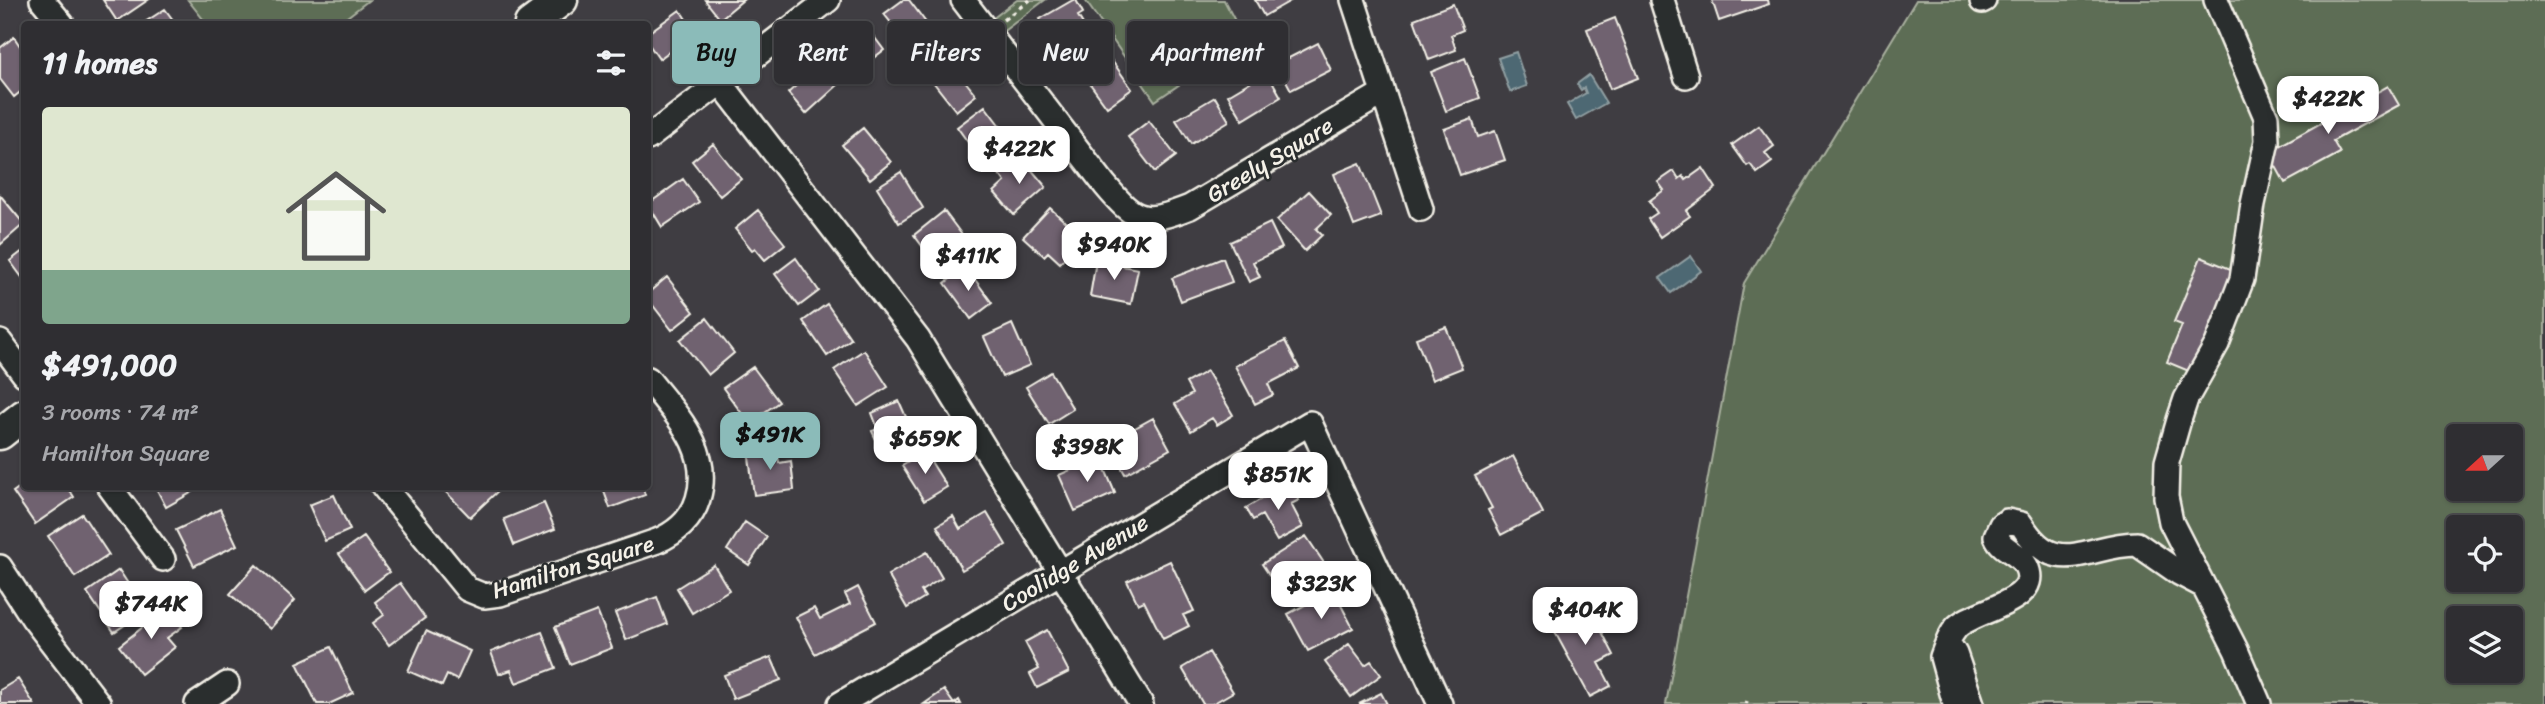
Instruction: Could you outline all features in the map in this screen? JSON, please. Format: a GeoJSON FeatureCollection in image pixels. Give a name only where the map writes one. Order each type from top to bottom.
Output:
{"type":"FeatureCollection","features":[{"type":"Feature","properties":{"kind":"main road"},"geometry":{"type":"LineString","coordinates":[[534,21],[562,0]]}},
{"type":"Feature","properties":{"kind":"main road"},"geometry":{"type":"LineString","coordinates":[[0,434],[21,417]]}},
{"type":"Feature","properties":{"kind":"street"},"geometry":{"type":"LineString","coordinates":[[43,0],[60,21]]}},
{"type":"Feature","properties":{"kind":"street"},"geometry":{"type":"LineString","coordinates":[[760,52],[828,0]]}},
{"type":"Feature","properties":{"kind":"street","name":"Greely Square"},"geometry":{"type":"LineString","coordinates":[[963,0],[979,21]]}},
{"type":"Feature","properties":{"kind":"street"},"geometry":{"type":"LineString","coordinates":[[1353,0],[1421,209]]}},
{"type":"Feature","properties":{"kind":"street"},"geometry":{"type":"LineString","coordinates":[[1662,0],[1686,76]]}},
{"type":"Feature","properties":{"kind":"street"},"geometry":{"type":"LineString","coordinates":[[2216,0],[2266,117],[2267,141],[2253,204],[2242,279],[2217,344],[2186,399],[2167,462],[2166,497],[2171,522],[2236,650],[2259,704]]}},
{"type":"Feature","properties":{"kind":"street","name":"Greely Square"},"geometry":{"type":"LineString","coordinates":[[1005,54],[1105,185],[1126,209],[1136,216],[1162,218],[1190,208],[1383,93]]}},
{"type":"Feature","properties":{"kind":"street"},"geometry":{"type":"LineString","coordinates":[[651,136],[717,84]]}},
{"type":"Feature","properties":{"kind":"street"},"geometry":{"type":"LineString","coordinates":[[722,84],[918,339],[1141,704]]}},
{"type":"Feature","properties":{"kind":"street"},"geometry":{"type":"LineString","coordinates":[[0,342],[21,370]]}},
{"type":"Feature","properties":{"kind":"street","name":"Hamilton Square"},"geometry":{"type":"LineString","coordinates":[[386,490],[467,589],[484,596],[521,588],[657,541],[673,533],[691,515],[701,489],[702,474],[701,460],[695,444],[651,383]]}},
{"type":"Feature","properties":{"kind":"street","name":"Coolidge Avenue"},"geometry":{"type":"LineString","coordinates":[[855,700],[1061,571],[1310,423],[1440,704]]}},
{"type":"Feature","properties":{"kind":"street"},"geometry":{"type":"LineString","coordinates":[[112,490],[163,559]]}},
{"type":"Feature","properties":{"kind":"street"},"geometry":{"type":"LineString","coordinates":[[1955,704],[1943,666],[1942,657],[1948,642],[1956,628],[1966,621],[2011,601],[2021,593],[2027,582],[2026,549],[2062,557],[2137,544],[2179,573],[2202,585]]}},
{"type":"Feature","properties":{"kind":"street"},"geometry":{"type":"LineString","coordinates":[[0,567],[33,618],[99,704]]}},
{"type":"Feature","properties":{"kind":"street"},"geometry":{"type":"LineString","coordinates":[[1948,642],[1955,654],[1972,704]]}},
{"type":"Feature","properties":{"kind":"street"},"geometry":{"type":"LineString","coordinates":[[197,704],[227,684]]}},
{"type":"Feature","properties":{"kind":"path"},"geometry":{"type":"LineString","coordinates":[[1002,21],[1030,0]]}},
{"type":"Feature","properties":{"kind":"green space"},"geometry":{"type":"Polygon","coordinates":[[[188,0],[369,0],[342,21],[205,21],[188,0]]]}},
{"type":"Feature","properties":{"kind":"green space"},"geometry":{"type":"Polygon","coordinates":[[[1017,0],[1045,0],[1005,30],[1005,21],[990,21],[1017,0]]]}},
{"type":"Feature","properties":{"kind":"green space"},"geometry":{"type":"Polygon","coordinates":[[[1085,0],[1224,0],[1235,21],[1127,21],[1127,61],[1113,40],[1113,21],[1100,21],[1085,0]]]}},
{"type":"Feature","properties":{"kind":"green space"},"geometry":{"type":"Polygon","coordinates":[[[1916,0],[2545,0],[2545,704],[1666,704],[1744,283],[1916,0]]]}},
{"type":"Feature","properties":{"kind":"green space"},"geometry":{"type":"Polygon","coordinates":[[[1143,84],[1180,84],[1155,101],[1143,84]]]}},
{"type":"Feature","properties":{"kind":"water"},"geometry":{"type":"Polygon","coordinates":[[[1516,52],[1527,86],[1510,92],[1498,58],[1516,52]]]}},
{"type":"Feature","properties":{"kind":"water"},"geometry":{"type":"Polygon","coordinates":[[[1589,75],[1606,103],[1576,120],[1567,104],[1586,93],[1584,88],[1581,90],[1577,84],[1589,75]]]}},
{"type":"Feature","properties":{"kind":"water"},"geometry":{"type":"Polygon","coordinates":[[[1691,256],[1701,271],[1671,293],[1660,278],[1691,256]]]}},
{"type":"Feature","properties":{"kind":"building"},"geometry":{"type":"Polygon","coordinates":[[[103,0],[148,0],[117,21],[103,0]]]}},
{"type":"Feature","properties":{"kind":"building"},"geometry":{"type":"Polygon","coordinates":[[[705,0],[743,0],[720,19],[705,0]]]}},
{"type":"Feature","properties":{"kind":"building"},"geometry":{"type":"Polygon","coordinates":[[[903,0],[909,0],[925,21],[890,21],[884,14],[903,0]]]}},
{"type":"Feature","properties":{"kind":"building"},"geometry":{"type":"Polygon","coordinates":[[[1073,0],[1076,0],[1083,13],[1078,16],[1081,21],[1040,19],[1073,0]]]}},
{"type":"Feature","properties":{"kind":"building"},"geometry":{"type":"Polygon","coordinates":[[[1255,0],[1292,0],[1264,16],[1255,0]]]}},
{"type":"Feature","properties":{"kind":"building"},"geometry":{"type":"Polygon","coordinates":[[[1712,0],[1768,0],[1769,4],[1719,21],[1712,0]]]}},
{"type":"Feature","properties":{"kind":"building"},"geometry":{"type":"Polygon","coordinates":[[[1453,4],[1463,30],[1451,35],[1456,50],[1429,60],[1414,19],[1453,4]]]}},
{"type":"Feature","properties":{"kind":"building"},"geometry":{"type":"Polygon","coordinates":[[[165,9],[174,21],[147,21],[165,9]]]}},
{"type":"Feature","properties":{"kind":"building"},"geometry":{"type":"Polygon","coordinates":[[[680,10],[687,21],[672,21],[672,50],[659,59],[651,47],[651,31],[680,10]]]}},
{"type":"Feature","properties":{"kind":"building"},"geometry":{"type":"Polygon","coordinates":[[[1615,18],[1638,78],[1610,89],[1587,29],[1615,18]]]}},
{"type":"Feature","properties":{"kind":"building"},"geometry":{"type":"Polygon","coordinates":[[[873,35],[884,50],[873,58],[873,35]]]}},
{"type":"Feature","properties":{"kind":"building"},"geometry":{"type":"Polygon","coordinates":[[[14,37],[21,48],[21,91],[14,97],[0,79],[0,48],[14,37]]]}},
{"type":"Feature","properties":{"kind":"building"},"geometry":{"type":"Polygon","coordinates":[[[1318,43],[1331,70],[1291,90],[1288,84],[1288,58],[1318,43]]]}},
{"type":"Feature","properties":{"kind":"building"},"geometry":{"type":"Polygon","coordinates":[[[1465,58],[1480,98],[1446,111],[1431,72],[1465,58]]]}},
{"type":"Feature","properties":{"kind":"building"},"geometry":{"type":"Polygon","coordinates":[[[1113,62],[1132,89],[1107,107],[1090,84],[1113,84],[1113,62]]]}},
{"type":"Feature","properties":{"kind":"building"},"geometry":{"type":"Polygon","coordinates":[[[798,84],[838,85],[806,114],[788,93],[798,84]]]}},
{"type":"Feature","properties":{"kind":"building"},"geometry":{"type":"Polygon","coordinates":[[[935,84],[967,84],[976,95],[956,111],[935,84]]]}},
{"type":"Feature","properties":{"kind":"building"},"geometry":{"type":"Polygon","coordinates":[[[1247,84],[1274,84],[1281,97],[1243,120],[1228,95],[1247,84]]]}},
{"type":"Feature","properties":{"kind":"building"},"geometry":{"type":"Polygon","coordinates":[[[2388,86],[2399,105],[2333,141],[2340,153],[2285,183],[2268,152],[2388,86]]]}},
{"type":"Feature","properties":{"kind":"building"},"geometry":{"type":"Polygon","coordinates":[[[1215,97],[1229,121],[1191,144],[1176,120],[1215,97]]]}},
{"type":"Feature","properties":{"kind":"building"},"geometry":{"type":"Polygon","coordinates":[[[985,106],[1012,142],[983,163],[957,127],[985,106]]]}},
{"type":"Feature","properties":{"kind":"building"},"geometry":{"type":"Polygon","coordinates":[[[1472,119],[1478,137],[1495,131],[1505,160],[1460,175],[1444,129],[1472,119]]]}},
{"type":"Feature","properties":{"kind":"building"},"geometry":{"type":"Polygon","coordinates":[[[1149,121],[1176,156],[1155,172],[1128,137],[1149,121]]]}},
{"type":"Feature","properties":{"kind":"building"},"geometry":{"type":"Polygon","coordinates":[[[1759,126],[1774,146],[1765,153],[1772,162],[1757,173],[1750,164],[1747,166],[1732,145],[1759,126]]]}},
{"type":"Feature","properties":{"kind":"building"},"geometry":{"type":"Polygon","coordinates":[[[863,128],[891,162],[870,179],[842,145],[863,128]]]}},
{"type":"Feature","properties":{"kind":"building"},"geometry":{"type":"Polygon","coordinates":[[[713,144],[741,179],[720,196],[692,161],[713,144]]]}},
{"type":"Feature","properties":{"kind":"building"},"geometry":{"type":"Polygon","coordinates":[[[1020,156],[1046,187],[1014,215],[994,192],[1005,182],[999,174],[1020,156]]]}},
{"type":"Feature","properties":{"kind":"building"},"geometry":{"type":"Polygon","coordinates":[[[1360,163],[1381,216],[1354,226],[1334,174],[1360,163]]]}},
{"type":"Feature","properties":{"kind":"building"},"geometry":{"type":"Polygon","coordinates":[[[1703,168],[1716,188],[1686,211],[1690,216],[1660,237],[1648,219],[1657,213],[1649,201],[1664,190],[1658,182],[1674,171],[1679,179],[1683,176],[1686,180],[1703,168]]]}},
{"type":"Feature","properties":{"kind":"building"},"geometry":{"type":"Polygon","coordinates":[[[901,172],[923,208],[899,223],[877,187],[901,172]]]}},
{"type":"Feature","properties":{"kind":"building"},"geometry":{"type":"Polygon","coordinates":[[[683,179],[699,202],[662,227],[651,209],[651,202],[683,179]]]}},
{"type":"Feature","properties":{"kind":"building"},"geometry":{"type":"Polygon","coordinates":[[[1309,191],[1331,215],[1316,229],[1322,235],[1305,251],[1277,220],[1309,191]]]}},
{"type":"Feature","properties":{"kind":"building"},"geometry":{"type":"Polygon","coordinates":[[[0,195],[21,220],[21,227],[0,245],[0,195]]]}},
{"type":"Feature","properties":{"kind":"building"},"geometry":{"type":"Polygon","coordinates":[[[1050,208],[1083,238],[1060,263],[1048,252],[1044,256],[1023,237],[1050,208]]]}},
{"type":"Feature","properties":{"kind":"building"},"geometry":{"type":"Polygon","coordinates":[[[758,210],[785,244],[765,260],[755,248],[752,250],[735,229],[758,210]]]}},
{"type":"Feature","properties":{"kind":"building"},"geometry":{"type":"Polygon","coordinates":[[[944,211],[965,239],[934,262],[914,235],[944,211]]]}},
{"type":"Feature","properties":{"kind":"building"},"geometry":{"type":"Polygon","coordinates":[[[1270,223],[1282,248],[1253,262],[1260,277],[1249,282],[1230,242],[1270,223]]]}},
{"type":"Feature","properties":{"kind":"building"},"geometry":{"type":"Polygon","coordinates":[[[21,252],[21,276],[10,261],[21,252]]]}},
{"type":"Feature","properties":{"kind":"building"},"geometry":{"type":"Polygon","coordinates":[[[2201,257],[2238,272],[2196,374],[2167,362],[2182,325],[2174,322],[2201,257]]]}},
{"type":"Feature","properties":{"kind":"building"},"geometry":{"type":"Polygon","coordinates":[[[796,258],[819,291],[799,306],[775,274],[796,258]]]}},
{"type":"Feature","properties":{"kind":"building"},"geometry":{"type":"Polygon","coordinates":[[[1223,258],[1232,282],[1181,301],[1172,278],[1223,258]]]}},
{"type":"Feature","properties":{"kind":"building"},"geometry":{"type":"Polygon","coordinates":[[[1096,261],[1138,269],[1131,304],[1090,296],[1096,261]]]}},
{"type":"Feature","properties":{"kind":"building"},"geometry":{"type":"Polygon","coordinates":[[[966,267],[992,303],[971,319],[945,283],[966,267]]]}},
{"type":"Feature","properties":{"kind":"building"},"geometry":{"type":"Polygon","coordinates":[[[667,277],[694,312],[672,330],[651,303],[651,290],[667,277]]]}},
{"type":"Feature","properties":{"kind":"building"},"geometry":{"type":"Polygon","coordinates":[[[827,304],[851,339],[827,356],[803,321],[827,304]]]}},
{"type":"Feature","properties":{"kind":"building"},"geometry":{"type":"Polygon","coordinates":[[[707,318],[734,353],[708,375],[680,340],[707,318]]]}},
{"type":"Feature","properties":{"kind":"building"},"geometry":{"type":"Polygon","coordinates":[[[1012,324],[1030,365],[1002,377],[984,337],[1012,324]]]}},
{"type":"Feature","properties":{"kind":"building"},"geometry":{"type":"Polygon","coordinates":[[[1446,327],[1462,368],[1432,380],[1416,338],[1446,327]]]}},
{"type":"Feature","properties":{"kind":"building"},"geometry":{"type":"Polygon","coordinates":[[[1285,341],[1299,368],[1268,384],[1273,395],[1255,404],[1235,366],[1285,341]]]}},
{"type":"Feature","properties":{"kind":"building"},"geometry":{"type":"Polygon","coordinates":[[[864,350],[888,387],[858,406],[834,370],[864,350]]]}},
{"type":"Feature","properties":{"kind":"building"},"geometry":{"type":"Polygon","coordinates":[[[753,367],[779,402],[749,423],[723,388],[753,367]]]}},
{"type":"Feature","properties":{"kind":"building"},"geometry":{"type":"Polygon","coordinates":[[[1207,371],[1233,415],[1217,425],[1212,418],[1191,431],[1175,404],[1192,394],[1186,383],[1207,371]]]}},
{"type":"Feature","properties":{"kind":"building"},"geometry":{"type":"Polygon","coordinates":[[[1051,372],[1073,409],[1049,424],[1026,387],[1051,372]]]}},
{"type":"Feature","properties":{"kind":"building"},"geometry":{"type":"Polygon","coordinates":[[[899,401],[917,442],[884,457],[872,431],[878,429],[872,413],[899,401]]]}},
{"type":"Feature","properties":{"kind":"building"},"geometry":{"type":"Polygon","coordinates":[[[1153,418],[1170,449],[1125,474],[1108,443],[1153,418]]]}},
{"type":"Feature","properties":{"kind":"building"},"geometry":{"type":"Polygon","coordinates":[[[777,446],[779,463],[791,461],[794,490],[754,495],[748,450],[777,446]]]}},
{"type":"Feature","properties":{"kind":"building"},"geometry":{"type":"Polygon","coordinates":[[[925,452],[947,487],[924,501],[902,466],[925,452]]]}},
{"type":"Feature","properties":{"kind":"building"},"geometry":{"type":"Polygon","coordinates":[[[1513,456],[1543,513],[1501,535],[1488,510],[1492,508],[1475,476],[1513,456]]]}},
{"type":"Feature","properties":{"kind":"building"},"geometry":{"type":"Polygon","coordinates":[[[1100,457],[1115,493],[1075,511],[1059,475],[1100,457]]]}},
{"type":"Feature","properties":{"kind":"building"},"geometry":{"type":"Polygon","coordinates":[[[1289,483],[1299,500],[1291,504],[1303,527],[1277,541],[1262,515],[1253,520],[1246,508],[1289,483]]]}},
{"type":"Feature","properties":{"kind":"building"},"geometry":{"type":"Polygon","coordinates":[[[21,486],[21,490],[70,490],[74,497],[35,524],[13,492],[21,486]]]}},
{"type":"Feature","properties":{"kind":"building"},"geometry":{"type":"Polygon","coordinates":[[[157,490],[196,490],[166,507],[157,490]]]}},
{"type":"Feature","properties":{"kind":"building"},"geometry":{"type":"Polygon","coordinates":[[[444,490],[497,490],[498,491],[470,517],[444,490]]]}},
{"type":"Feature","properties":{"kind":"building"},"geometry":{"type":"Polygon","coordinates":[[[603,490],[643,490],[645,495],[610,508],[603,490]]]}},
{"type":"Feature","properties":{"kind":"building"},"geometry":{"type":"Polygon","coordinates":[[[334,495],[350,530],[325,541],[309,505],[334,495]]]}},
{"type":"Feature","properties":{"kind":"building"},"geometry":{"type":"Polygon","coordinates":[[[544,503],[555,529],[514,545],[504,519],[544,503]]]}},
{"type":"Feature","properties":{"kind":"building"},"geometry":{"type":"Polygon","coordinates":[[[220,509],[237,545],[194,566],[176,530],[220,509]]]}},
{"type":"Feature","properties":{"kind":"building"},"geometry":{"type":"Polygon","coordinates":[[[987,513],[1006,545],[962,570],[937,526],[953,516],[960,529],[987,513]]]}},
{"type":"Feature","properties":{"kind":"building"},"geometry":{"type":"Polygon","coordinates":[[[82,514],[109,555],[75,577],[48,536],[82,514]]]}},
{"type":"Feature","properties":{"kind":"building"},"geometry":{"type":"Polygon","coordinates":[[[745,522],[767,537],[749,565],[727,550],[745,522]]]}},
{"type":"Feature","properties":{"kind":"building"},"geometry":{"type":"Polygon","coordinates":[[[1306,536],[1330,572],[1286,600],[1262,564],[1306,536]]]}},
{"type":"Feature","properties":{"kind":"building"},"geometry":{"type":"Polygon","coordinates":[[[364,537],[389,572],[365,590],[339,554],[364,537]]]}},
{"type":"Feature","properties":{"kind":"building"},"geometry":{"type":"Polygon","coordinates":[[[927,552],[942,578],[921,591],[925,597],[907,608],[888,575],[927,552]]]}},
{"type":"Feature","properties":{"kind":"building"},"geometry":{"type":"Polygon","coordinates":[[[1170,561],[1194,611],[1183,615],[1189,626],[1163,639],[1144,601],[1138,604],[1127,581],[1170,561]]]}},
{"type":"Feature","properties":{"kind":"building"},"geometry":{"type":"Polygon","coordinates":[[[256,565],[295,600],[270,629],[230,594],[256,565]]]}},
{"type":"Feature","properties":{"kind":"building"},"geometry":{"type":"Polygon","coordinates":[[[714,565],[729,590],[692,613],[677,588],[714,565]]]}},
{"type":"Feature","properties":{"kind":"building"},"geometry":{"type":"Polygon","coordinates":[[[119,570],[146,611],[114,632],[87,592],[119,570]]]}},
{"type":"Feature","properties":{"kind":"building"},"geometry":{"type":"Polygon","coordinates":[[[400,583],[425,618],[389,645],[373,623],[384,615],[375,602],[400,583]]]}},
{"type":"Feature","properties":{"kind":"building"},"geometry":{"type":"Polygon","coordinates":[[[858,587],[876,622],[815,654],[796,617],[814,608],[820,619],[850,604],[845,594],[858,587]]]}},
{"type":"Feature","properties":{"kind":"building"},"geometry":{"type":"Polygon","coordinates":[[[1333,590],[1353,628],[1308,651],[1288,614],[1333,590]]]}},
{"type":"Feature","properties":{"kind":"building"},"geometry":{"type":"Polygon","coordinates":[[[657,597],[667,624],[626,640],[615,613],[657,597]]]}},
{"type":"Feature","properties":{"kind":"building"},"geometry":{"type":"Polygon","coordinates":[[[1587,603],[1614,655],[1599,663],[1611,686],[1590,697],[1550,623],[1587,603]]]}},
{"type":"Feature","properties":{"kind":"building"},"geometry":{"type":"Polygon","coordinates":[[[167,608],[182,627],[167,638],[175,647],[141,674],[119,646],[167,608]]]}},
{"type":"Feature","properties":{"kind":"building"},"geometry":{"type":"Polygon","coordinates":[[[597,611],[612,648],[570,664],[555,627],[597,611]]]}},
{"type":"Feature","properties":{"kind":"building"},"geometry":{"type":"Polygon","coordinates":[[[1047,630],[1069,672],[1037,688],[1030,674],[1039,669],[1025,642],[1047,630]]]}},
{"type":"Feature","properties":{"kind":"building"},"geometry":{"type":"Polygon","coordinates":[[[426,631],[470,651],[457,680],[447,675],[442,686],[408,671],[426,631]]]}},
{"type":"Feature","properties":{"kind":"building"},"geometry":{"type":"Polygon","coordinates":[[[542,632],[556,668],[516,683],[511,670],[499,674],[491,652],[542,632]]]}},
{"type":"Feature","properties":{"kind":"building"},"geometry":{"type":"Polygon","coordinates":[[[1349,644],[1365,665],[1371,661],[1381,675],[1351,697],[1325,662],[1349,644]]]}},
{"type":"Feature","properties":{"kind":"building"},"geometry":{"type":"Polygon","coordinates":[[[331,647],[353,693],[329,704],[317,704],[297,663],[331,647]]]}},
{"type":"Feature","properties":{"kind":"building"},"geometry":{"type":"Polygon","coordinates":[[[1209,652],[1233,692],[1212,704],[1203,704],[1182,668],[1209,652]]]}},
{"type":"Feature","properties":{"kind":"building"},"geometry":{"type":"Polygon","coordinates":[[[771,657],[781,680],[733,699],[724,675],[771,657]]]}},
{"type":"Feature","properties":{"kind":"building"},"geometry":{"type":"Polygon","coordinates":[[[18,679],[34,704],[0,704],[0,690],[18,679]]]}},
{"type":"Feature","properties":{"kind":"building"},"geometry":{"type":"Polygon","coordinates":[[[944,690],[954,704],[924,704],[944,690]]]}},
{"type":"Feature","properties":{"kind":"building"},"geometry":{"type":"Polygon","coordinates":[[[1381,693],[1387,704],[1359,704],[1381,693]]]}}]}
